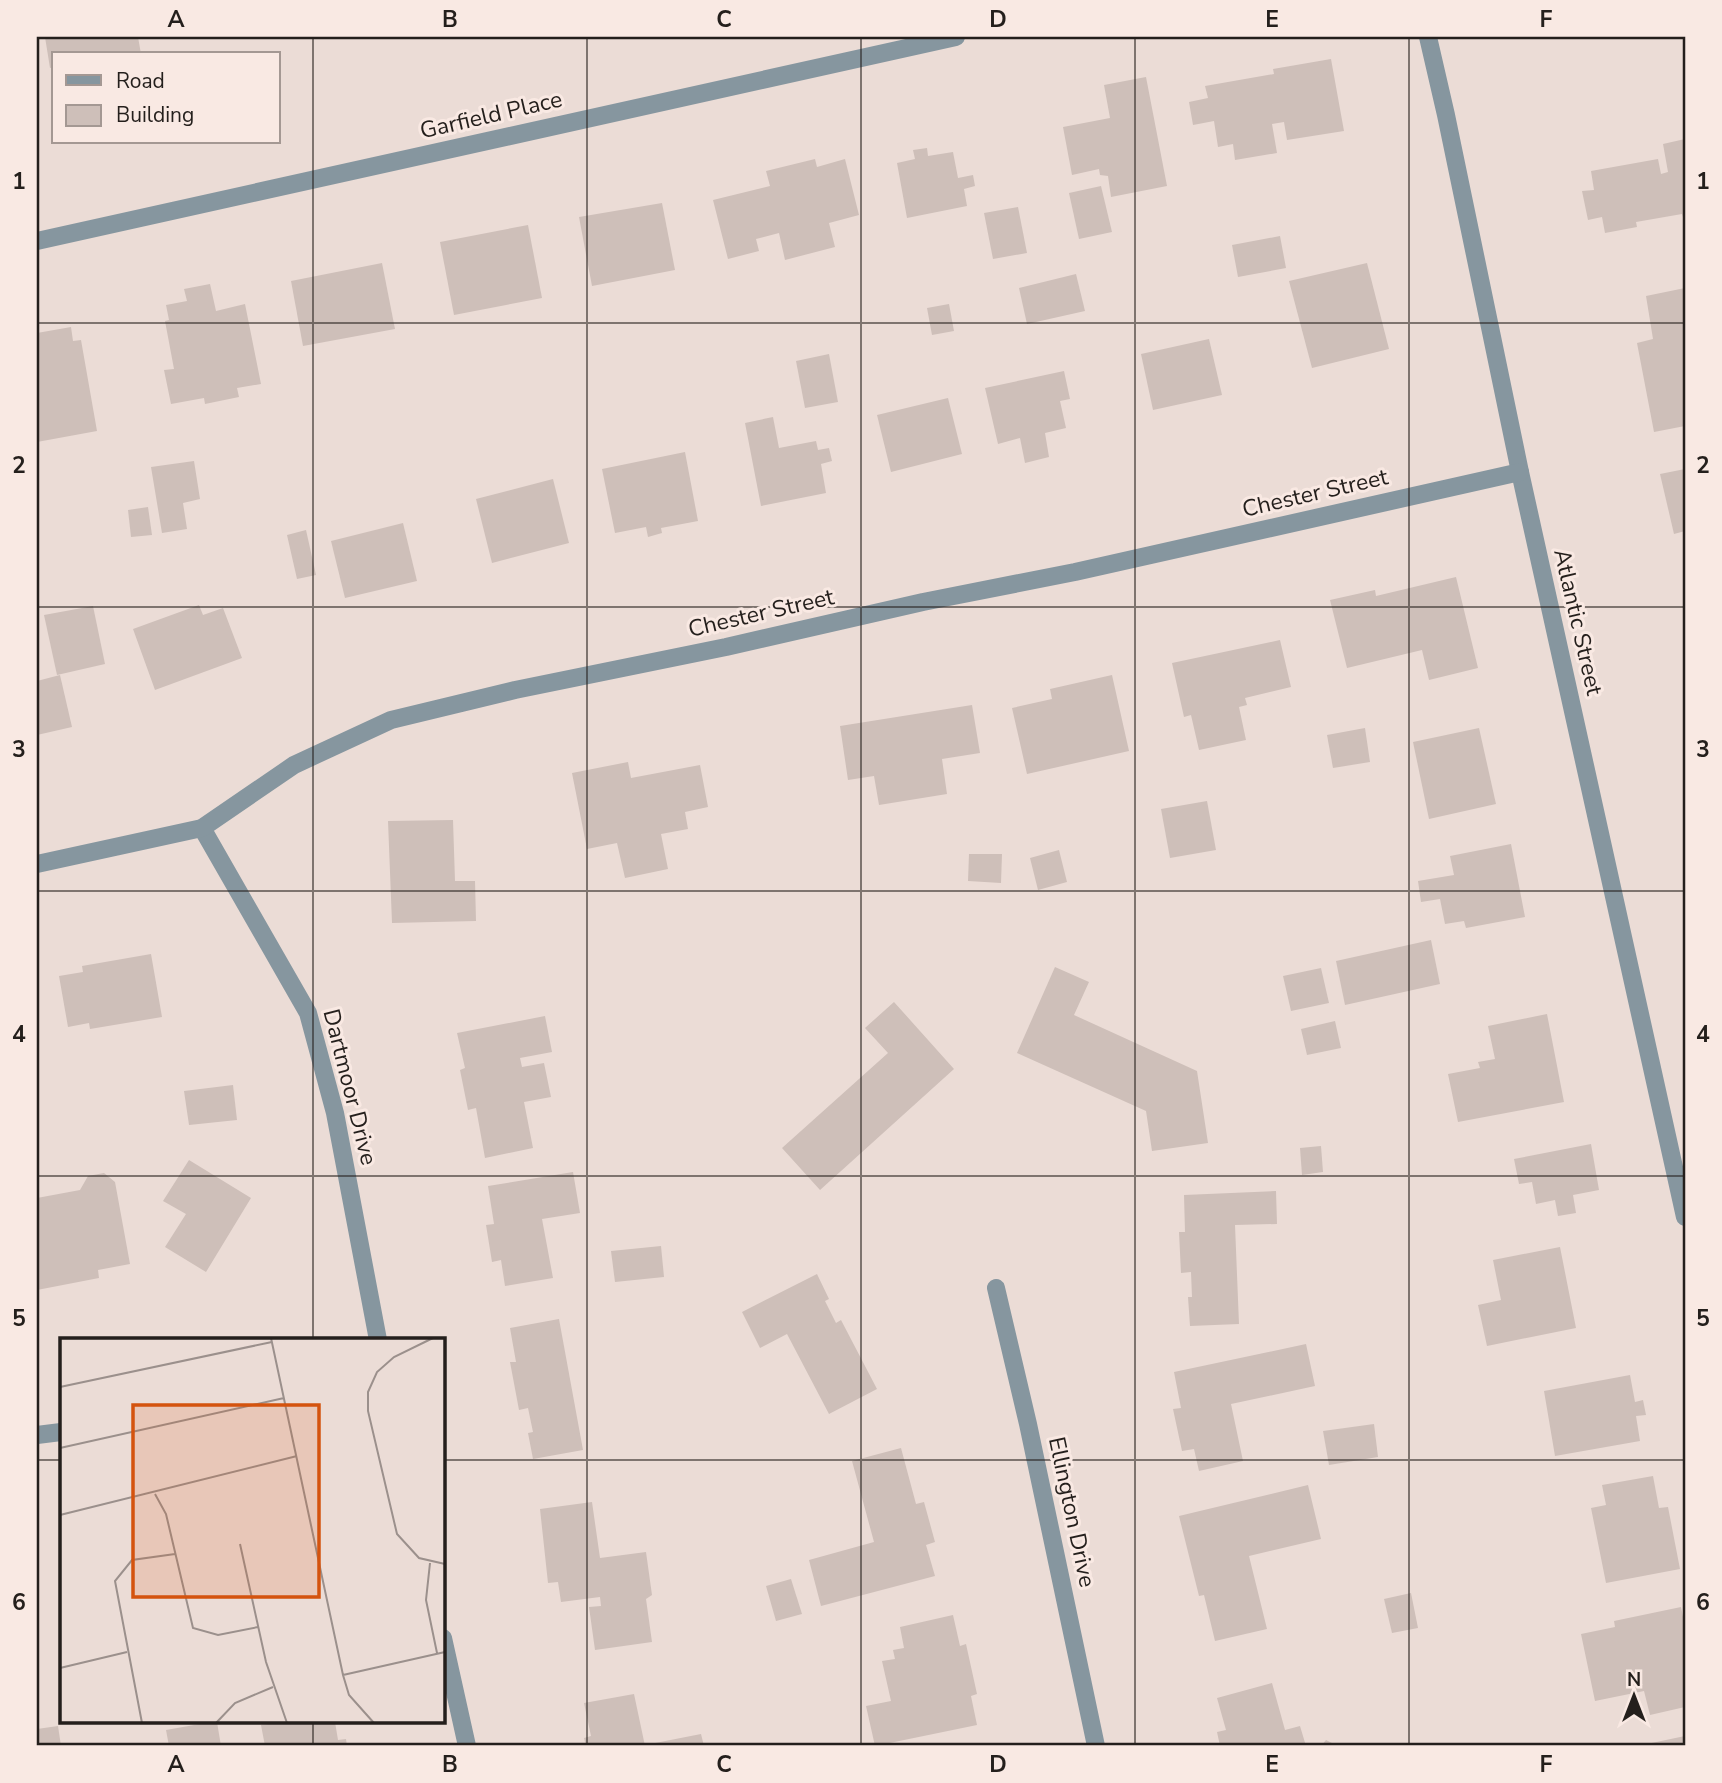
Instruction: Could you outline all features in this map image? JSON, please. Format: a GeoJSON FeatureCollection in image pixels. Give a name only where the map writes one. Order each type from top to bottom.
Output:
{"type":"FeatureCollection","features":[{"type":"Feature","properties":{"kind":"street","name":"Garfield Place"},"geometry":{"type":"LineString","coordinates":[[37,241],[956,37]]}},
{"type":"Feature","properties":{"kind":"street","name":"Atlantic Street"},"geometry":{"type":"LineString","coordinates":[[1428,37],[1520,472],[1685,1217]]}},
{"type":"Feature","properties":{"kind":"street","name":"Chester Street"},"geometry":{"type":"LineString","coordinates":[[37,864],[202,828],[295,765],[391,720],[515,690],[1075,572],[1520,472]]}},
{"type":"Feature","properties":{"kind":"street","name":"Dartmoor Drive"},"geometry":{"type":"LineString","coordinates":[[202,828],[308,1013],[335,1113],[378,1338]]}},
{"type":"Feature","properties":{"kind":"street","name":"Ellington Drive"},"geometry":{"type":"LineString","coordinates":[[996,1288],[1028,1424],[1096,1746]]}},
{"type":"Feature","properties":{"kind":"street"},"geometry":{"type":"LineString","coordinates":[[37,1435],[60,1432]]}},
{"type":"Feature","properties":{"kind":"street"},"geometry":{"type":"LineString","coordinates":[[444,1642],[467,1746]]}},
{"type":"Feature","properties":{"kind":"building"},"geometry":{"type":"Polygon","coordinates":[[[45,37],[138,37],[141,52],[52,52],[50,68],[45,37]]]}},
{"type":"Feature","properties":{"kind":"building"},"geometry":{"type":"Polygon","coordinates":[[[1331,59],[1344,131],[1287,140],[1284,122],[1272,124],[1277,153],[1235,160],[1233,144],[1218,147],[1214,121],[1193,125],[1189,102],[1208,98],[1205,86],[1274,74],[1273,69],[1331,59]]]}},
{"type":"Feature","properties":{"kind":"building"},"geometry":{"type":"Polygon","coordinates":[[[1146,77],[1167,186],[1111,197],[1108,176],[1100,175],[1099,169],[1072,175],[1063,127],[1110,118],[1104,85],[1146,77]]]}},
{"type":"Feature","properties":{"kind":"building"},"geometry":{"type":"Polygon","coordinates":[[[1685,139],[1685,223],[1682,214],[1636,222],[1637,227],[1605,233],[1602,217],[1588,220],[1582,191],[1594,190],[1591,171],[1658,159],[1661,174],[1668,172],[1663,144],[1685,139]]]}},
{"type":"Feature","properties":{"kind":"building"},"geometry":{"type":"Polygon","coordinates":[[[927,148],[928,156],[953,152],[958,178],[973,175],[975,186],[964,189],[967,206],[907,218],[897,163],[915,159],[913,150],[927,148]]]}},
{"type":"Feature","properties":{"kind":"building"},"geometry":{"type":"Polygon","coordinates":[[[815,159],[817,167],[845,159],[859,215],[829,223],[835,247],[785,260],[779,233],[756,239],[759,251],[728,259],[713,200],[770,186],[766,171],[815,159]]]}},
{"type":"Feature","properties":{"kind":"building"},"geometry":{"type":"Polygon","coordinates":[[[1101,186],[1112,232],[1079,239],[1069,193],[1101,186]]]}},
{"type":"Feature","properties":{"kind":"building"},"geometry":{"type":"Polygon","coordinates":[[[662,203],[675,270],[592,286],[579,217],[662,203]]]}},
{"type":"Feature","properties":{"kind":"building"},"geometry":{"type":"Polygon","coordinates":[[[1018,207],[1027,253],[993,259],[984,213],[1018,207]]]}},
{"type":"Feature","properties":{"kind":"building"},"geometry":{"type":"Polygon","coordinates":[[[528,225],[542,298],[454,315],[440,242],[528,225]]]}},
{"type":"Feature","properties":{"kind":"building"},"geometry":{"type":"Polygon","coordinates":[[[1280,236],[1286,268],[1238,277],[1232,245],[1280,236]]]}},
{"type":"Feature","properties":{"kind":"building"},"geometry":{"type":"Polygon","coordinates":[[[382,263],[395,329],[303,346],[291,281],[382,263]]]}},
{"type":"Feature","properties":{"kind":"building"},"geometry":{"type":"Polygon","coordinates":[[[1367,263],[1389,349],[1312,368],[1289,281],[1367,263]]]}},
{"type":"Feature","properties":{"kind":"building"},"geometry":{"type":"Polygon","coordinates":[[[1076,274],[1085,311],[1027,324],[1019,288],[1076,274]]]}},
{"type":"Feature","properties":{"kind":"building"},"geometry":{"type":"Polygon","coordinates":[[[210,284],[216,311],[245,304],[261,384],[237,388],[239,397],[205,404],[204,398],[171,404],[164,370],[174,369],[165,321],[169,320],[166,305],[187,301],[184,289],[210,284]]]}},
{"type":"Feature","properties":{"kind":"building"},"geometry":{"type":"Polygon","coordinates":[[[1685,288],[1685,426],[1654,432],[1637,343],[1653,339],[1646,296],[1685,288]]]}},
{"type":"Feature","properties":{"kind":"building"},"geometry":{"type":"Polygon","coordinates":[[[949,304],[954,331],[932,335],[927,308],[949,304]]]}},
{"type":"Feature","properties":{"kind":"building"},"geometry":{"type":"Polygon","coordinates":[[[71,327],[73,341],[81,340],[97,431],[37,442],[37,333],[71,327]]]}},
{"type":"Feature","properties":{"kind":"building"},"geometry":{"type":"Polygon","coordinates":[[[1209,339],[1222,395],[1153,410],[1141,354],[1209,339]]]}},
{"type":"Feature","properties":{"kind":"building"},"geometry":{"type":"Polygon","coordinates":[[[829,354],[838,402],[805,408],[796,361],[829,354]]]}},
{"type":"Feature","properties":{"kind":"building"},"geometry":{"type":"Polygon","coordinates":[[[1064,371],[1070,399],[1060,401],[1066,428],[1045,433],[1049,457],[1025,463],[1020,438],[998,444],[985,388],[1064,371]]]}},
{"type":"Feature","properties":{"kind":"building"},"geometry":{"type":"Polygon","coordinates":[[[948,398],[962,454],[891,472],[877,415],[948,398]]]}},
{"type":"Feature","properties":{"kind":"building"},"geometry":{"type":"Polygon","coordinates":[[[773,417],[779,448],[816,441],[818,450],[829,448],[832,461],[821,464],[826,493],[761,506],[745,423],[773,417]]]}},
{"type":"Feature","properties":{"kind":"building"},"geometry":{"type":"Polygon","coordinates":[[[685,452],[698,521],[661,528],[662,533],[648,537],[646,527],[615,533],[602,469],[685,452]]]}},
{"type":"Feature","properties":{"kind":"building"},"geometry":{"type":"Polygon","coordinates":[[[194,461],[200,499],[183,503],[187,529],[162,533],[151,467],[194,461]]]}},
{"type":"Feature","properties":{"kind":"building"},"geometry":{"type":"Polygon","coordinates":[[[1685,469],[1685,531],[1674,534],[1660,474],[1685,469]]]}},
{"type":"Feature","properties":{"kind":"building"},"geometry":{"type":"Polygon","coordinates":[[[553,479],[569,543],[492,563],[476,499],[553,479]]]}},
{"type":"Feature","properties":{"kind":"building"},"geometry":{"type":"Polygon","coordinates":[[[148,507],[152,535],[131,537],[128,510],[148,507]]]}},
{"type":"Feature","properties":{"kind":"building"},"geometry":{"type":"Polygon","coordinates":[[[403,523],[417,581],[345,598],[331,541],[403,523]]]}},
{"type":"Feature","properties":{"kind":"building"},"geometry":{"type":"Polygon","coordinates":[[[306,530],[316,575],[297,579],[287,535],[306,530]]]}},
{"type":"Feature","properties":{"kind":"building"},"geometry":{"type":"Polygon","coordinates":[[[1456,577],[1478,668],[1429,680],[1422,650],[1347,668],[1330,600],[1375,590],[1376,596],[1456,577]]]}},
{"type":"Feature","properties":{"kind":"building"},"geometry":{"type":"Polygon","coordinates":[[[199,605],[203,615],[223,608],[242,658],[155,690],[133,629],[199,605]]]}},
{"type":"Feature","properties":{"kind":"building"},"geometry":{"type":"Polygon","coordinates":[[[93,606],[105,664],[57,675],[44,615],[93,606]]]}},
{"type":"Feature","properties":{"kind":"building"},"geometry":{"type":"Polygon","coordinates":[[[1280,640],[1291,687],[1245,698],[1247,705],[1239,707],[1246,740],[1199,750],[1191,715],[1184,717],[1172,663],[1280,640]]]}},
{"type":"Feature","properties":{"kind":"building"},"geometry":{"type":"Polygon","coordinates":[[[60,675],[72,727],[37,735],[37,681],[60,675]]]}},
{"type":"Feature","properties":{"kind":"building"},"geometry":{"type":"Polygon","coordinates":[[[1112,675],[1129,751],[1027,774],[1012,708],[1052,699],[1050,689],[1112,675]]]}},
{"type":"Feature","properties":{"kind":"building"},"geometry":{"type":"Polygon","coordinates":[[[972,705],[980,753],[942,759],[947,794],[879,805],[874,776],[848,780],[840,726],[972,705]]]}},
{"type":"Feature","properties":{"kind":"building"},"geometry":{"type":"Polygon","coordinates":[[[1365,728],[1370,762],[1333,768],[1327,735],[1365,728]]]}},
{"type":"Feature","properties":{"kind":"building"},"geometry":{"type":"Polygon","coordinates":[[[1479,728],[1496,804],[1429,819],[1413,742],[1479,728]]]}},
{"type":"Feature","properties":{"kind":"building"},"geometry":{"type":"Polygon","coordinates":[[[628,762],[631,778],[700,765],[708,807],[685,812],[688,829],[661,834],[668,869],[625,878],[617,843],[587,849],[572,773],[628,762]]]}},
{"type":"Feature","properties":{"kind":"building"},"geometry":{"type":"Polygon","coordinates":[[[1207,801],[1216,850],[1170,858],[1161,809],[1207,801]]]}},
{"type":"Feature","properties":{"kind":"building"},"geometry":{"type":"Polygon","coordinates":[[[453,820],[455,881],[475,881],[476,921],[392,923],[388,821],[453,820]]]}},
{"type":"Feature","properties":{"kind":"building"},"geometry":{"type":"Polygon","coordinates":[[[1511,844],[1525,917],[1466,928],[1464,921],[1445,924],[1440,899],[1421,902],[1418,881],[1454,875],[1450,856],[1511,844]]]}},
{"type":"Feature","properties":{"kind":"building"},"geometry":{"type":"Polygon","coordinates":[[[1059,850],[1067,882],[1038,890],[1030,858],[1059,850]]]}},
{"type":"Feature","properties":{"kind":"building"},"geometry":{"type":"Polygon","coordinates":[[[969,854],[1002,854],[1001,883],[968,881],[969,854]]]}},
{"type":"Feature","properties":{"kind":"building"},"geometry":{"type":"Polygon","coordinates":[[[1431,940],[1440,984],[1345,1005],[1336,961],[1431,940]]]}},
{"type":"Feature","properties":{"kind":"building"},"geometry":{"type":"Polygon","coordinates":[[[151,954],[162,1017],[90,1029],[89,1023],[68,1027],[59,976],[83,972],[82,966],[151,954]]]}},
{"type":"Feature","properties":{"kind":"building"},"geometry":{"type":"Polygon","coordinates":[[[1055,967],[1089,982],[1074,1015],[1197,1071],[1208,1143],[1152,1151],[1146,1111],[1017,1053],[1055,967]]]}},
{"type":"Feature","properties":{"kind":"building"},"geometry":{"type":"Polygon","coordinates":[[[1321,968],[1329,1003],[1291,1011],[1283,976],[1321,968]]]}},
{"type":"Feature","properties":{"kind":"building"},"geometry":{"type":"Polygon","coordinates":[[[894,1002],[954,1069],[820,1190],[782,1148],[888,1053],[865,1028],[894,1002]]]}},
{"type":"Feature","properties":{"kind":"building"},"geometry":{"type":"Polygon","coordinates":[[[1547,1014],[1564,1102],[1458,1122],[1448,1074],[1480,1068],[1478,1062],[1495,1059],[1488,1026],[1547,1014]]]}},
{"type":"Feature","properties":{"kind":"building"},"geometry":{"type":"Polygon","coordinates":[[[545,1016],[552,1052],[520,1058],[522,1067],[544,1063],[551,1097],[524,1102],[533,1148],[485,1158],[476,1108],[468,1110],[460,1070],[465,1068],[457,1033],[545,1016]]]}},
{"type":"Feature","properties":{"kind":"building"},"geometry":{"type":"Polygon","coordinates":[[[1335,1021],[1341,1048],[1307,1055],[1301,1029],[1335,1021]]]}},
{"type":"Feature","properties":{"kind":"building"},"geometry":{"type":"Polygon","coordinates":[[[233,1085],[237,1120],[189,1125],[184,1091],[233,1085]]]}},
{"type":"Feature","properties":{"kind":"building"},"geometry":{"type":"Polygon","coordinates":[[[1591,1144],[1599,1190],[1573,1195],[1576,1213],[1558,1216],[1555,1200],[1536,1204],[1532,1182],[1519,1184],[1514,1159],[1591,1144]]]}},
{"type":"Feature","properties":{"kind":"building"},"geometry":{"type":"Polygon","coordinates":[[[1321,1146],[1323,1172],[1302,1175],[1300,1148],[1321,1146]]]}},
{"type":"Feature","properties":{"kind":"building"},"geometry":{"type":"Polygon","coordinates":[[[189,1160],[251,1198],[206,1272],[165,1247],[186,1214],[163,1201],[189,1160]]]}},
{"type":"Feature","properties":{"kind":"building"},"geometry":{"type":"Polygon","coordinates":[[[573,1172],[580,1213],[542,1219],[553,1278],[505,1286],[501,1260],[492,1262],[486,1225],[494,1224],[488,1186],[573,1172]]]}},
{"type":"Feature","properties":{"kind":"building"},"geometry":{"type":"Polygon","coordinates":[[[104,1173],[115,1182],[130,1264],[98,1270],[99,1278],[37,1290],[37,1198],[80,1190],[88,1176],[104,1173]]]}},
{"type":"Feature","properties":{"kind":"building"},"geometry":{"type":"Polygon","coordinates":[[[1276,1191],[1277,1224],[1235,1225],[1239,1324],[1190,1326],[1188,1297],[1192,1297],[1191,1272],[1181,1273],[1179,1232],[1185,1232],[1184,1195],[1276,1191]]]}},
{"type":"Feature","properties":{"kind":"building"},"geometry":{"type":"Polygon","coordinates":[[[661,1246],[664,1277],[615,1282],[611,1251],[661,1246]]]}},
{"type":"Feature","properties":{"kind":"building"},"geometry":{"type":"Polygon","coordinates":[[[1560,1247],[1576,1328],[1487,1346],[1478,1305],[1501,1300],[1493,1260],[1560,1247]]]}},
{"type":"Feature","properties":{"kind":"building"},"geometry":{"type":"Polygon","coordinates":[[[817,1274],[829,1299],[825,1301],[836,1323],[841,1320],[877,1389],[829,1414],[787,1334],[760,1348],[742,1312],[817,1274]]]}},
{"type":"Feature","properties":{"kind":"building"},"geometry":{"type":"Polygon","coordinates":[[[559,1319],[583,1450],[533,1459],[528,1433],[533,1432],[528,1408],[519,1410],[510,1362],[516,1362],[510,1328],[559,1319]]]}},
{"type":"Feature","properties":{"kind":"building"},"geometry":{"type":"Polygon","coordinates":[[[1306,1344],[1315,1386],[1231,1404],[1243,1461],[1199,1471],[1194,1449],[1182,1451],[1173,1409],[1181,1408],[1174,1372],[1306,1344]]]}},
{"type":"Feature","properties":{"kind":"building"},"geometry":{"type":"Polygon","coordinates":[[[1630,1375],[1635,1402],[1643,1400],[1646,1415],[1636,1416],[1640,1441],[1555,1456],[1544,1391],[1630,1375]]]}},
{"type":"Feature","properties":{"kind":"building"},"geometry":{"type":"Polygon","coordinates":[[[1374,1424],[1378,1457],[1329,1465],[1323,1431],[1374,1424]]]}},
{"type":"Feature","properties":{"kind":"building"},"geometry":{"type":"Polygon","coordinates":[[[901,1448],[916,1504],[924,1502],[935,1542],[926,1545],[935,1576],[821,1606],[809,1560],[874,1542],[852,1461],[901,1448]]]}},
{"type":"Feature","properties":{"kind":"building"},"geometry":{"type":"Polygon","coordinates":[[[1653,1476],[1659,1508],[1668,1507],[1680,1569],[1606,1583],[1591,1508],[1606,1505],[1602,1485],[1653,1476]]]}},
{"type":"Feature","properties":{"kind":"building"},"geometry":{"type":"Polygon","coordinates":[[[1308,1485],[1321,1539],[1249,1556],[1267,1629],[1215,1641],[1204,1595],[1199,1596],[1179,1516],[1308,1485]]]}},
{"type":"Feature","properties":{"kind":"building"},"geometry":{"type":"Polygon","coordinates":[[[592,1502],[600,1558],[646,1552],[652,1595],[646,1599],[652,1642],[595,1650],[589,1607],[601,1606],[600,1597],[561,1602],[558,1582],[548,1583],[540,1509],[592,1502]]]}},
{"type":"Feature","properties":{"kind":"building"},"geometry":{"type":"Polygon","coordinates":[[[791,1579],[802,1614],[776,1621],[766,1586],[791,1579]]]}},
{"type":"Feature","properties":{"kind":"building"},"geometry":{"type":"Polygon","coordinates":[[[1411,1593],[1418,1628],[1392,1633],[1384,1599],[1411,1593]]]}},
{"type":"Feature","properties":{"kind":"building"},"geometry":{"type":"Polygon","coordinates":[[[1681,1607],[1685,1627],[1685,1707],[1650,1715],[1644,1691],[1595,1701],[1581,1634],[1615,1627],[1614,1621],[1681,1607]]]}},
{"type":"Feature","properties":{"kind":"building"},"geometry":{"type":"Polygon","coordinates":[[[953,1615],[960,1646],[966,1644],[977,1694],[971,1696],[977,1725],[875,1746],[866,1706],[891,1701],[882,1661],[895,1659],[893,1650],[904,1648],[900,1627],[953,1615]]]}},
{"type":"Feature","properties":{"kind":"building"},"geometry":{"type":"Polygon","coordinates":[[[1272,1683],[1285,1730],[1300,1726],[1306,1746],[1220,1746],[1217,1732],[1226,1730],[1217,1698],[1272,1683]]]}},
{"type":"Feature","properties":{"kind":"building"},"geometry":{"type":"Polygon","coordinates":[[[634,1694],[645,1746],[586,1746],[584,1738],[591,1736],[584,1703],[634,1694]]]}},
{"type":"Feature","properties":{"kind":"building"},"geometry":{"type":"Polygon","coordinates":[[[217,1724],[221,1746],[169,1746],[166,1730],[217,1724]]]}},
{"type":"Feature","properties":{"kind":"building"},"geometry":{"type":"Polygon","coordinates":[[[335,1724],[338,1740],[346,1739],[347,1746],[265,1746],[261,1725],[335,1724]]]}},
{"type":"Feature","properties":{"kind":"building"},"geometry":{"type":"Polygon","coordinates":[[[58,1726],[61,1746],[37,1746],[37,1729],[58,1726]]]}},
{"type":"Feature","properties":{"kind":"building"},"geometry":{"type":"Polygon","coordinates":[[[701,1734],[704,1746],[645,1746],[645,1745],[701,1734]]]}},
{"type":"Feature","properties":{"kind":"building"},"geometry":{"type":"Polygon","coordinates":[[[1685,1736],[1685,1746],[1642,1746],[1642,1745],[1685,1736]]]}},
{"type":"Feature","properties":{"kind":"building"},"geometry":{"type":"Polygon","coordinates":[[[1326,1740],[1338,1746],[1321,1746],[1326,1740]]]}}]}
